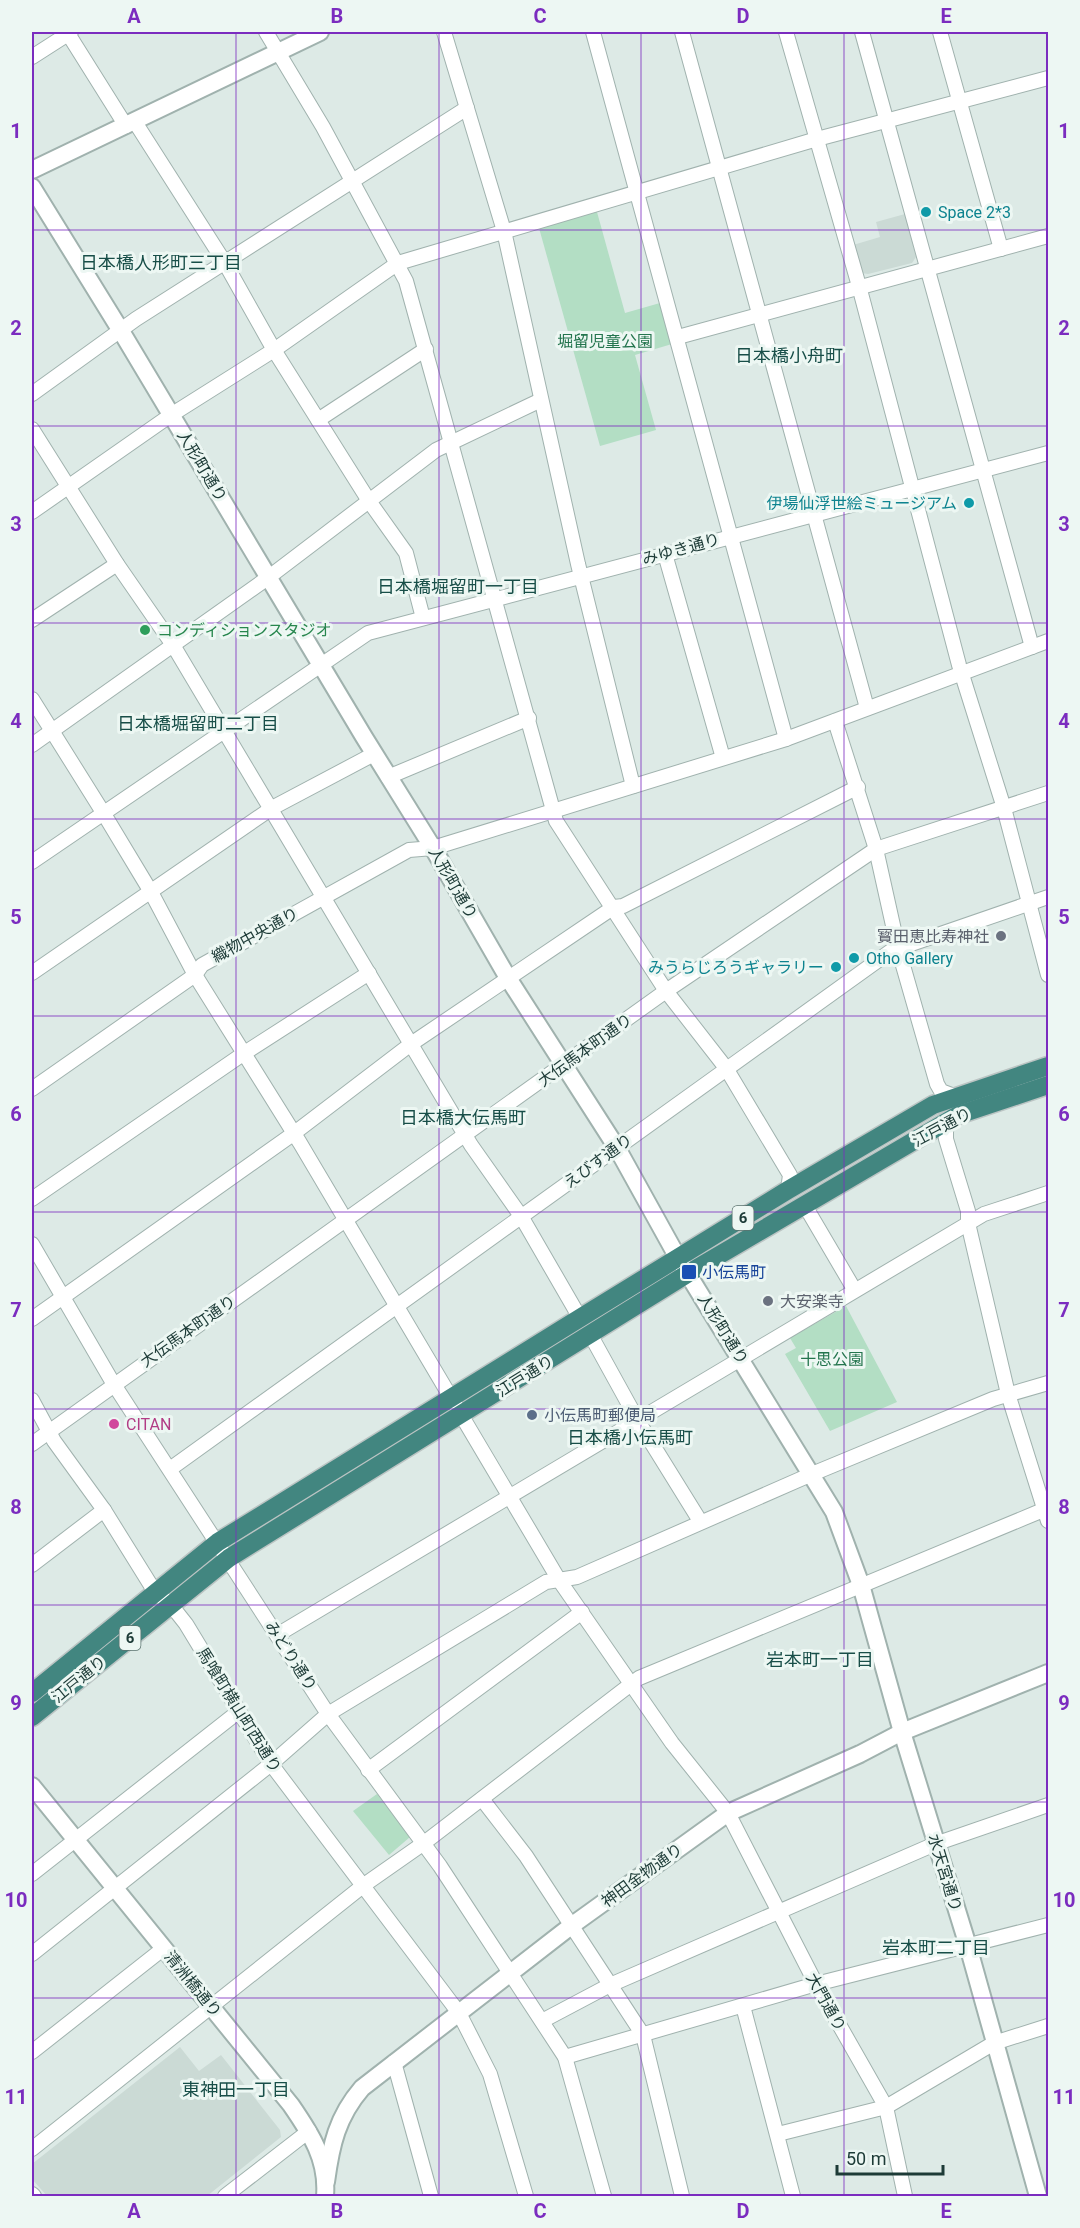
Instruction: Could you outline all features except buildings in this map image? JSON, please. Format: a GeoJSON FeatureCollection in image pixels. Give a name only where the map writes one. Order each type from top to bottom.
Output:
{"type":"FeatureCollection","features":[{"type":"Feature","properties":{"kind":"highway","name":"江戸通り"},"geometry":{"type":"LineString","coordinates":[[32,1717],[228,1558],[461,1416],[590,1334],[788,1190],[933,1105],[1048,1066]]}},
{"type":"Feature","properties":{"kind":"highway","name":"江戸通り"},"geometry":{"type":"LineString","coordinates":[[32,1692],[218,1542],[580,1318],[804,1204],[958,1115],[1048,1085]]}},
{"type":"Feature","properties":{"kind":"street"},"geometry":{"type":"LineString","coordinates":[[32,57],[68,32],[225,263],[274,350],[369,501],[406,553],[423,618]]}},
{"type":"Feature","properties":{"kind":"street"},"geometry":{"type":"LineString","coordinates":[[266,32],[352,181],[406,281],[553,811],[666,991],[726,1068],[790,1175],[788,1190]]}},
{"type":"Feature","properties":{"kind":"street"},"geometry":{"type":"LineString","coordinates":[[32,170],[320,32]]}},
{"type":"Feature","properties":{"kind":"street"},"geometry":{"type":"LineString","coordinates":[[444,32],[504,231],[581,576],[633,786]]}},
{"type":"Feature","properties":{"kind":"street"},"geometry":{"type":"LineString","coordinates":[[593,32],[786,739]]}},
{"type":"Feature","properties":{"kind":"street"},"geometry":{"type":"LineString","coordinates":[[682,32],[867,708]]}},
{"type":"Feature","properties":{"kind":"street"},"geometry":{"type":"LineString","coordinates":[[786,32],[859,286],[962,674],[1004,808],[1048,975]]}},
{"type":"Feature","properties":{"kind":"street"},"geometry":{"type":"LineString","coordinates":[[862,32],[1032,647]]}},
{"type":"Feature","properties":{"kind":"street"},"geometry":{"type":"LineString","coordinates":[[940,32],[1001,249]]}},
{"type":"Feature","properties":{"kind":"street"},"geometry":{"type":"LineString","coordinates":[[32,512],[171,415],[274,350],[398,263],[817,140],[1048,78]]}},
{"type":"Feature","properties":{"kind":"street"},"geometry":{"type":"LineString","coordinates":[[32,394],[121,331],[467,108]]}},
{"type":"Feature","properties":{"kind":"street","name":"人形町通り"},"geometry":{"type":"LineString","coordinates":[[32,187],[323,665],[508,978],[616,1148],[683,1266],[812,1474],[834,1512],[861,1585]]}},
{"type":"Feature","properties":{"kind":"street"},"geometry":{"type":"LineString","coordinates":[[678,337],[1048,236]]}},
{"type":"Feature","properties":{"kind":"street"},"geometry":{"type":"LineString","coordinates":[[318,420],[426,349]]}},
{"type":"Feature","properties":{"kind":"street"},"geometry":{"type":"LineString","coordinates":[[32,745],[269,577],[451,441],[542,400]]}},
{"type":"Feature","properties":{"kind":"street"},"geometry":{"type":"LineString","coordinates":[[32,429],[117,564],[173,645],[223,731],[272,808],[322,897],[467,1136],[521,1216],[580,1318]]}},
{"type":"Feature","properties":{"kind":"street","name":"みゆき通り"},"geometry":{"type":"LineString","coordinates":[[32,862],[368,633],[493,598],[1048,453]]}},
{"type":"Feature","properties":{"kind":"street"},"geometry":{"type":"LineString","coordinates":[[665,554],[723,758]]}},
{"type":"Feature","properties":{"kind":"street"},"geometry":{"type":"LineString","coordinates":[[32,620],[117,564]]}},
{"type":"Feature","properties":{"kind":"street","name":"織物中央通り"},"geometry":{"type":"LineString","coordinates":[[32,1089],[195,975],[202,965],[409,850],[433,848],[786,739],[1048,641]]}},
{"type":"Feature","properties":{"kind":"street","name":"大門通り"},"geometry":{"type":"LineString","coordinates":[[32,699],[151,892],[195,975],[461,1416],[512,1496],[559,1580],[672,1743],[728,1814],[816,1984],[886,2107],[905,2196]]}},
{"type":"Feature","properties":{"kind":"street"},"geometry":{"type":"LineString","coordinates":[[388,777],[529,718]]}},
{"type":"Feature","properties":{"kind":"street"},"geometry":{"type":"LineString","coordinates":[[834,721],[858,787],[876,849],[898,948],[937,1084],[941,1091],[954,1096]]}},
{"type":"Feature","properties":{"kind":"street"},"geometry":{"type":"LineString","coordinates":[[32,973],[272,808],[374,754]]}},
{"type":"Feature","properties":{"kind":"street"},"geometry":{"type":"LineString","coordinates":[[32,1318],[293,1134],[411,1044],[614,907],[623,906],[858,787]]}},
{"type":"Feature","properties":{"kind":"street","name":"大伝馬本町通り"},"geometry":{"type":"LineString","coordinates":[[32,1444],[113,1383],[346,1222],[666,991],[876,849],[1048,793]]}},
{"type":"Feature","properties":{"kind":"street","name":"えびす通り"},"geometry":{"type":"LineString","coordinates":[[170,1469],[726,1068],[898,948],[1048,897]]}},
{"type":"Feature","properties":{"kind":"street"},"geometry":{"type":"LineString","coordinates":[[32,1199],[243,1054],[369,973]]}},
{"type":"Feature","properties":{"kind":"street"},"geometry":{"type":"LineString","coordinates":[[32,2148],[364,1885],[424,1844],[639,1678],[861,1585],[1048,1513],[1008,1394],[968,1223],[968,1211],[946,1138],[950,1122],[958,1115]]}},
{"type":"Feature","properties":{"kind":"street"},"geometry":{"type":"LineString","coordinates":[[277,1635],[968,1223],[984,1214],[1048,1193]]}},
{"type":"Feature","properties":{"kind":"street"},"geometry":{"type":"LineString","coordinates":[[804,1204],[854,1290]]}},
{"type":"Feature","properties":{"kind":"street","name":"みどり通り"},"geometry":{"type":"LineString","coordinates":[[32,1244],[113,1383],[328,1714],[424,1844],[513,1974],[565,2057],[604,2196]]}},
{"type":"Feature","properties":{"kind":"street"},"geometry":{"type":"LineString","coordinates":[[590,1334],[638,1421],[700,1521]]}},
{"type":"Feature","properties":{"kind":"street"},"geometry":{"type":"LineString","coordinates":[[32,1954],[116,1890],[271,1764],[328,1714],[546,1582],[577,1577],[700,1521],[812,1474],[1008,1394],[1048,1383]]}},
{"type":"Feature","properties":{"kind":"street","name":"馬喰町横山町西通り"},"geometry":{"type":"LineString","coordinates":[[32,1400],[155,1592],[171,1605],[271,1764],[459,2013],[490,2074],[526,2196]]}},
{"type":"Feature","properties":{"kind":"street"},"geometry":{"type":"LineString","coordinates":[[32,1565],[104,1510]]}},
{"type":"Feature","properties":{"kind":"street","name":"水天宮通り"},"geometry":{"type":"LineString","coordinates":[[861,1585],[902,1732],[968,1946],[1038,2196]]}},
{"type":"Feature","properties":{"kind":"street"},"geometry":{"type":"LineString","coordinates":[[368,1770],[582,1612]]}},
{"type":"Feature","properties":{"kind":"street","name":"神田金物通り"},"geometry":{"type":"LineString","coordinates":[[325,2189],[330,2151],[340,2117],[362,2088],[513,1974],[571,1926],[728,1814],[860,1754],[902,1732],[1048,1673]]}},
{"type":"Feature","properties":{"kind":"street"},"geometry":{"type":"LineString","coordinates":[[32,1874],[238,1712]]}},
{"type":"Feature","properties":{"kind":"street","name":"清洲橋通り"},"geometry":{"type":"LineString","coordinates":[[32,1785],[309,2131],[319,2152],[325,2189]]}},
{"type":"Feature","properties":{"kind":"street"},"geometry":{"type":"LineString","coordinates":[[482,1799],[526,1856],[643,2035],[682,2196]]}},
{"type":"Feature","properties":{"kind":"street"},"geometry":{"type":"LineString","coordinates":[[543,2021],[610,1985],[936,1844],[1048,1806]]}},
{"type":"Feature","properties":{"kind":"street"},"geometry":{"type":"LineString","coordinates":[[565,2057],[816,1984],[1048,1925]]}},
{"type":"Feature","properties":{"kind":"street"},"geometry":{"type":"LineString","coordinates":[[32,2052],[164,1948]]}},
{"type":"Feature","properties":{"kind":"street"},"geometry":{"type":"LineString","coordinates":[[743,2006],[793,2196]]}},
{"type":"Feature","properties":{"kind":"street"},"geometry":{"type":"LineString","coordinates":[[778,2134],[886,2107],[994,2043],[1048,2026]]}},
{"type":"Feature","properties":{"kind":"street"},"geometry":{"type":"LineString","coordinates":[[394,2062],[431,2196]]}},
{"type":"Feature","properties":{"kind":"street"},"geometry":{"type":"LineString","coordinates":[[225,2196],[309,2131]]}},
{"type":"Feature","properties":{"kind":"shaded area"},"geometry":{"type":"Polygon","coordinates":[[[905,214],[916,257],[912,263],[868,274],[861,273],[853,245],[880,237],[876,222],[905,214]]]}},
{"type":"Feature","properties":{"kind":"shaded area"},"geometry":{"type":"Polygon","coordinates":[[[180,2047],[199,2071],[221,2055],[280,2130],[281,2137],[207,2196],[47,2196],[32,2179],[32,2164],[180,2047]]]}},
{"type":"Feature","properties":{"kind":"green space","name":"堀留児童公園"},"geometry":{"type":"Polygon","coordinates":[[[597,212],[625,313],[660,303],[672,344],[635,355],[656,430],[600,446],[539,228],[597,212]]]}},
{"type":"Feature","properties":{"kind":"green space","name":"十思公園"},"geometry":{"type":"Polygon","coordinates":[[[846,1306],[897,1402],[830,1431],[785,1354],[796,1348],[790,1338],[846,1306]]]}},
{"type":"Feature","properties":{"kind":"green space"},"geometry":{"type":"Polygon","coordinates":[[[377,1794],[410,1837],[389,1855],[353,1811],[377,1794]]]}},
{"type":"Feature","properties":{"kind":"place","name":"Space 2*3"},"geometry":{"type":"Point","coordinates":[926,212]}},
{"type":"Feature","properties":{"kind":"place","name":"伊場仙浮世絵ミュージアム"},"geometry":{"type":"Point","coordinates":[969,503]}},
{"type":"Feature","properties":{"kind":"place","name":"コンディションスタジオ"},"geometry":{"type":"Point","coordinates":[145,630]}},
{"type":"Feature","properties":{"kind":"place","name":"寳田恵比寿神社"},"geometry":{"type":"Point","coordinates":[1001,936]}},
{"type":"Feature","properties":{"kind":"place","name":"Otho Gallery"},"geometry":{"type":"Point","coordinates":[854,958]}},
{"type":"Feature","properties":{"kind":"place","name":"みうらじろうギャラリー"},"geometry":{"type":"Point","coordinates":[836,967]}},
{"type":"Feature","properties":{"kind":"place","name":"小伝馬町"},"geometry":{"type":"Point","coordinates":[689,1272]}},
{"type":"Feature","properties":{"kind":"place","name":"大安楽寺"},"geometry":{"type":"Point","coordinates":[768,1301]}},
{"type":"Feature","properties":{"kind":"place","name":"小伝馬町郵便局"},"geometry":{"type":"Point","coordinates":[532,1415]}},
{"type":"Feature","properties":{"kind":"place","name":"CITAN"},"geometry":{"type":"Point","coordinates":[114,1424]}},
{"type":"Feature","properties":{"kind":"district","name":"日本橋人形町三丁目"},"geometry":{"type":"Point","coordinates":[161,262]}},
{"type":"Feature","properties":{"kind":"district","name":"日本橋小舟町"},"geometry":{"type":"Point","coordinates":[789,355]}},
{"type":"Feature","properties":{"kind":"district","name":"日本橋堀留町一丁目"},"geometry":{"type":"Point","coordinates":[458,586]}},
{"type":"Feature","properties":{"kind":"district","name":"日本橋堀留町二丁目"},"geometry":{"type":"Point","coordinates":[198,723]}},
{"type":"Feature","properties":{"kind":"district","name":"日本橋大伝馬町"},"geometry":{"type":"Point","coordinates":[463,1117]}},
{"type":"Feature","properties":{"kind":"district","name":"日本橋小伝馬町"},"geometry":{"type":"Point","coordinates":[630,1437]}},
{"type":"Feature","properties":{"kind":"district","name":"岩本町一丁目"},"geometry":{"type":"Point","coordinates":[820,1659]}},
{"type":"Feature","properties":{"kind":"district","name":"岩本町二丁目"},"geometry":{"type":"Point","coordinates":[936,1947]}},
{"type":"Feature","properties":{"kind":"district","name":"東神田一丁目"},"geometry":{"type":"Point","coordinates":[236,2089]}}]}
